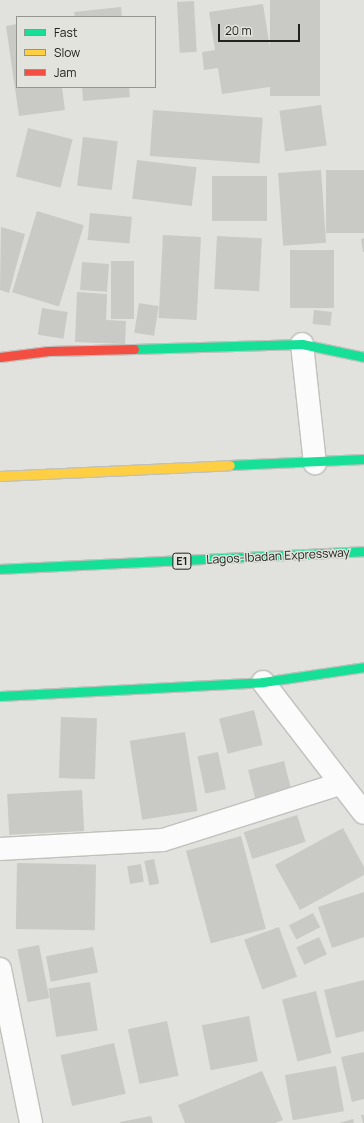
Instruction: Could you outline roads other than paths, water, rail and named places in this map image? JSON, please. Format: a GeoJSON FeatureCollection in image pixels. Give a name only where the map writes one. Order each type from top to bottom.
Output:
{"type":"FeatureCollection","features":[{"type":"Feature","properties":{"kind":"main road"},"geometry":{"type":"LineString","coordinates":[[0,357],[49,351],[302,344],[364,357]]}},
{"type":"Feature","properties":{"kind":"main road"},"geometry":{"type":"LineString","coordinates":[[0,476],[315,463],[364,459]]}},
{"type":"Feature","properties":{"kind":"main road","name":"Lagos-Ibadan Expressway"},"geometry":{"type":"LineString","coordinates":[[0,569],[364,551]]}},
{"type":"Feature","properties":{"kind":"main road"},"geometry":{"type":"LineString","coordinates":[[0,696],[263,682],[364,667]]}},
{"type":"Feature","properties":{"kind":"street"},"geometry":{"type":"LineString","coordinates":[[302,344],[315,463]]}},
{"type":"Feature","properties":{"kind":"street"},"geometry":{"type":"LineString","coordinates":[[263,682],[340,784],[364,813]]}},
{"type":"Feature","properties":{"kind":"street"},"geometry":{"type":"LineString","coordinates":[[0,849],[162,840],[340,784]]}},
{"type":"Feature","properties":{"kind":"street"},"geometry":{"type":"LineString","coordinates":[[0,969],[31,1123]]}}]}
